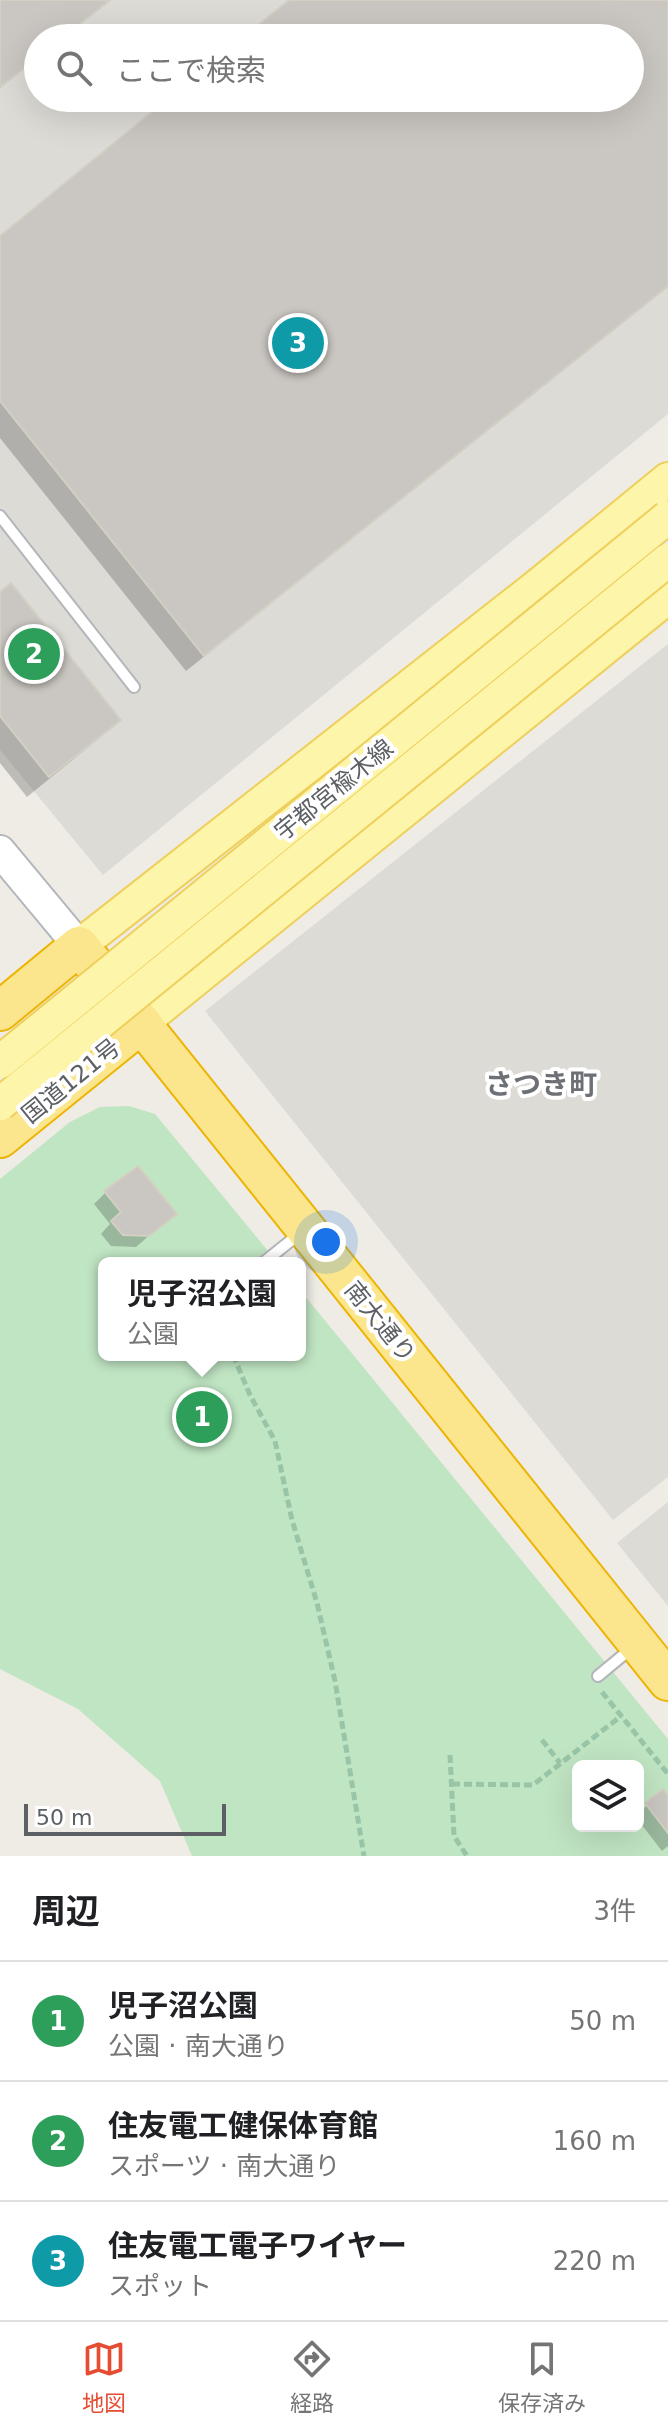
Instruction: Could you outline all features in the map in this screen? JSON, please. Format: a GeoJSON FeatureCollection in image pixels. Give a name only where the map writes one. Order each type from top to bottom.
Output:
{"type":"FeatureCollection","features":[{"type":"Feature","properties":{"kind":"highway"},"geometry":{"type":"LineString","coordinates":[[0,1011],[79,946]]}},
{"type":"Feature","properties":{"kind":"highway","name":"南大通り"},"geometry":{"type":"LineString","coordinates":[[79,946],[668,1681]]}},
{"type":"Feature","properties":{"kind":"highway","name":"国道121号"},"geometry":{"type":"LineString","coordinates":[[0,1138],[142,1023]]}},
{"type":"Feature","properties":{"kind":"main road"},"geometry":{"type":"LineString","coordinates":[[79,946],[537,586],[668,479]]}},
{"type":"Feature","properties":{"kind":"main road","name":"宇都宮楡木線"},"geometry":{"type":"LineString","coordinates":[[0,1062],[668,517]]}},
{"type":"Feature","properties":{"kind":"main road","name":"宇都宮楡木線"},"geometry":{"type":"LineString","coordinates":[[0,1104],[668,560]]}},
{"type":"Feature","properties":{"kind":"main road"},"geometry":{"type":"LineString","coordinates":[[142,1023],[668,597]]}},
{"type":"Feature","properties":{"kind":"street","name":"南大通り"},"geometry":{"type":"LineString","coordinates":[[0,851],[79,946]]}},
{"type":"Feature","properties":{"kind":"lane"},"geometry":{"type":"LineString","coordinates":[[0,516],[134,687]]}},
{"type":"Feature","properties":{"kind":"lane"},"geometry":{"type":"LineString","coordinates":[[271,1257],[306,1229]]}},
{"type":"Feature","properties":{"kind":"lane"},"geometry":{"type":"LineString","coordinates":[[598,1676],[637,1644]]}},
{"type":"Feature","properties":{"kind":"path"},"geometry":{"type":"LineString","coordinates":[[236,1361],[275,1441],[292,1520],[317,1603],[335,1681],[364,1856]]}},
{"type":"Feature","properties":{"kind":"path"},"geometry":{"type":"LineString","coordinates":[[602,1692],[668,1774]]}},
{"type":"Feature","properties":{"kind":"path"},"geometry":{"type":"LineString","coordinates":[[452,1784],[533,1785],[621,1716]]}},
{"type":"Feature","properties":{"kind":"path"},"geometry":{"type":"LineString","coordinates":[[542,1740],[560,1763]]}},
{"type":"Feature","properties":{"kind":"path"},"geometry":{"type":"LineString","coordinates":[[450,1755],[454,1836],[467,1856]]}},
{"type":"Feature","properties":{"kind":"shaded area"},"geometry":{"type":"Polygon","coordinates":[[[0,0],[668,0],[668,414],[103,875],[0,750],[0,0]]]}},
{"type":"Feature","properties":{"kind":"shaded area"},"geometry":{"type":"Polygon","coordinates":[[[668,644],[668,1477],[613,1520],[205,1011],[668,644]]]}},
{"type":"Feature","properties":{"kind":"shaded area"},"geometry":{"type":"Polygon","coordinates":[[[668,1502],[668,1606],[617,1543],[668,1502]]]}},
{"type":"Feature","properties":{"kind":"green space"},"geometry":{"type":"Polygon","coordinates":[[[129,1106],[155,1114],[273,1257],[98,1257],[98,1361],[306,1361],[306,1297],[668,1739],[668,1856],[192,1856],[160,1781],[78,1709],[0,1669],[0,1179],[70,1122],[100,1107],[129,1106]]]}},
{"type":"Feature","properties":{"kind":"building"},"geometry":{"type":"Polygon","coordinates":[[[0,0],[110,0],[80,24],[24,24],[24,68],[0,87],[0,0]]]}},
{"type":"Feature","properties":{"kind":"building"},"geometry":{"type":"Polygon","coordinates":[[[289,0],[668,0],[668,286],[204,656],[0,401],[0,236],[152,112],[644,112],[644,24],[259,24],[289,0]]]}},
{"type":"Feature","properties":{"kind":"building"},"geometry":{"type":"Polygon","coordinates":[[[11,583],[121,720],[49,777],[0,716],[0,592],[11,583]]]}},
{"type":"Feature","properties":{"kind":"building"},"geometry":{"type":"Polygon","coordinates":[[[138,1166],[177,1214],[149,1236],[123,1235],[111,1221],[121,1212],[104,1191],[138,1166]]]}},
{"type":"Feature","properties":{"kind":"building"},"geometry":{"type":"Polygon","coordinates":[[[663,1789],[668,1796],[668,1833],[645,1803],[663,1789]]]}},
{"type":"Feature","properties":{"kind":"place","name":"住友電工電子ワイヤー"},"geometry":{"type":"Point","coordinates":[298,343]}},
{"type":"Feature","properties":{"kind":"place","name":"住友電工健保体育館"},"geometry":{"type":"Point","coordinates":[34,654]}},
{"type":"Feature","properties":{"kind":"place","name":"児子沼公園"},"geometry":{"type":"Point","coordinates":[202,1417]}},
{"type":"Feature","properties":{"kind":"district","name":"さつき町"},"geometry":{"type":"Point","coordinates":[541,1084]}}]}
